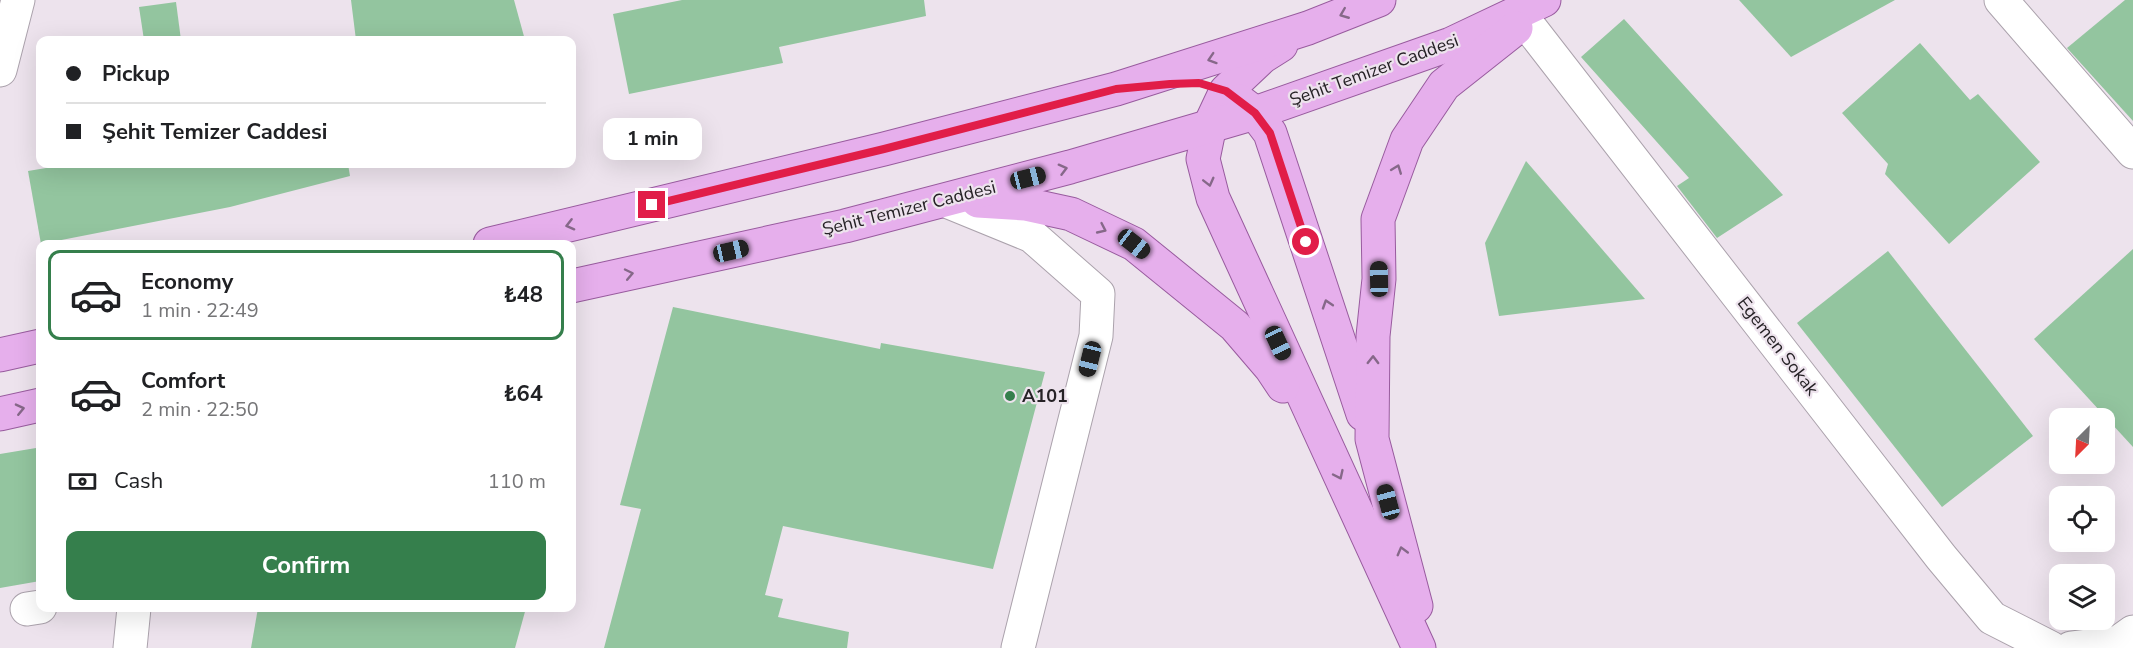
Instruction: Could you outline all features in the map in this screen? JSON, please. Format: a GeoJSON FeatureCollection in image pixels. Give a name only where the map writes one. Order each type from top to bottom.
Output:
{"type":"FeatureCollection","features":[{"type":"Feature","properties":{"kind":"main road"},"geometry":{"type":"LineString","coordinates":[[507,240],[884,149],[1116,89],[1308,28],[1379,0]]}},
{"type":"Feature","properties":{"kind":"main road"},"geometry":{"type":"LineString","coordinates":[[1372,439],[1373,336],[1379,279],[1378,219],[1407,140],[1444,85],[1535,8]]}},
{"type":"Feature","properties":{"kind":"main road","name":"Şehit Temizer Caddesi"},"geometry":{"type":"LineString","coordinates":[[576,285],[845,226],[1070,167],[1255,113],[1451,44],[1535,8]]}},
{"type":"Feature","properties":{"kind":"main road"},"geometry":{"type":"LineString","coordinates":[[1308,28],[1262,57],[1226,91],[1210,125],[1203,159],[1213,198],[1419,648]]}},
{"type":"Feature","properties":{"kind":"main road"},"geometry":{"type":"LineString","coordinates":[[1116,89],[1199,83],[1226,91],[1255,113],[1270,133],[1372,439],[1428,648]]}},
{"type":"Feature","properties":{"kind":"main road"},"geometry":{"type":"LineString","coordinates":[[943,200],[1025,204],[1071,214],[1134,244],[1235,326],[1271,368],[1325,446]]}},
{"type":"Feature","properties":{"kind":"main road"},"geometry":{"type":"LineString","coordinates":[[0,355],[36,347]]}},
{"type":"Feature","properties":{"kind":"main road"},"geometry":{"type":"LineString","coordinates":[[0,414],[36,406]]}},
{"type":"Feature","properties":{"kind":"street"},"geometry":{"type":"LineString","coordinates":[[2001,0],[2133,152]]}},
{"type":"Feature","properties":{"kind":"street","name":"Egemen Sokak"},"geometry":{"type":"LineString","coordinates":[[1535,8],[1934,548],[1992,618],[2051,648]]}},
{"type":"Feature","properties":{"kind":"street"},"geometry":{"type":"LineString","coordinates":[[0,70],[9,19]]}},
{"type":"Feature","properties":{"kind":"street"},"geometry":{"type":"LineString","coordinates":[[943,200],[1032,236],[1098,294],[1096,336],[1018,648]]}},
{"type":"Feature","properties":{"kind":"street"},"geometry":{"type":"LineString","coordinates":[[130,648],[134,612]]}},
{"type":"Feature","properties":{"kind":"street"},"geometry":{"type":"LineString","coordinates":[[2071,648],[2119,642],[2133,632]]}},
{"type":"Feature","properties":{"kind":"building"},"geometry":{"type":"Polygon","coordinates":[[[351,0],[514,0],[524,36],[356,36],[351,0]]]}},
{"type":"Feature","properties":{"kind":"building"},"geometry":{"type":"Polygon","coordinates":[[[682,0],[924,0],[926,16],[779,47],[783,63],[629,94],[613,14],[682,0]]]}},
{"type":"Feature","properties":{"kind":"building"},"geometry":{"type":"Polygon","coordinates":[[[1739,0],[1895,0],[1791,57],[1739,0]]]}},
{"type":"Feature","properties":{"kind":"building"},"geometry":{"type":"Polygon","coordinates":[[[2125,0],[2133,0],[2133,121],[2067,48],[2125,0]]]}},
{"type":"Feature","properties":{"kind":"building"},"geometry":{"type":"Polygon","coordinates":[[[176,2],[180,36],[143,36],[139,7],[176,2]]]}},
{"type":"Feature","properties":{"kind":"building"},"geometry":{"type":"Polygon","coordinates":[[[1624,19],[1783,195],[1717,238],[1677,186],[1689,178],[1581,57],[1624,19]]]}},
{"type":"Feature","properties":{"kind":"building"},"geometry":{"type":"Polygon","coordinates":[[[1920,43],[1970,100],[1978,94],[2040,162],[1949,244],[1885,174],[1888,164],[1842,113],[1920,43]]]}},
{"type":"Feature","properties":{"kind":"building"},"geometry":{"type":"Polygon","coordinates":[[[1526,161],[1645,299],[1499,316],[1485,243],[1526,161]]]}},
{"type":"Feature","properties":{"kind":"building"},"geometry":{"type":"Polygon","coordinates":[[[46,168],[349,168],[350,176],[230,207],[61,240],[40,240],[28,171],[46,168]]]}},
{"type":"Feature","properties":{"kind":"building"},"geometry":{"type":"Polygon","coordinates":[[[2133,249],[2133,447],[2115,427],[2115,408],[2097,408],[2034,339],[2133,249]]]}},
{"type":"Feature","properties":{"kind":"building"},"geometry":{"type":"Polygon","coordinates":[[[1888,251],[2033,436],[1942,507],[1797,323],[1888,251]]]}},
{"type":"Feature","properties":{"kind":"building"},"geometry":{"type":"Polygon","coordinates":[[[673,307],[880,349],[881,343],[1045,372],[993,569],[783,526],[765,595],[783,599],[778,617],[849,632],[847,648],[604,648],[641,509],[620,505],[673,307]]]}},
{"type":"Feature","properties":{"kind":"building"},"geometry":{"type":"Polygon","coordinates":[[[36,448],[36,582],[0,588],[0,454],[36,448]]]}},
{"type":"Feature","properties":{"kind":"building"},"geometry":{"type":"Polygon","coordinates":[[[257,612],[525,612],[515,648],[251,648],[257,612]]]}},
{"type":"Feature","properties":{"kind":"place","name":"A101"},"geometry":{"type":"Point","coordinates":[1010,396]}},
{"type":"Feature","properties":{"kind":"route"},"geometry":{"type":"LineString","coordinates":[[652,205],[884,149],[1116,89],[1199,83],[1226,91],[1242,102],[1255,113],[1270,133],[1306,242]]}}]}
